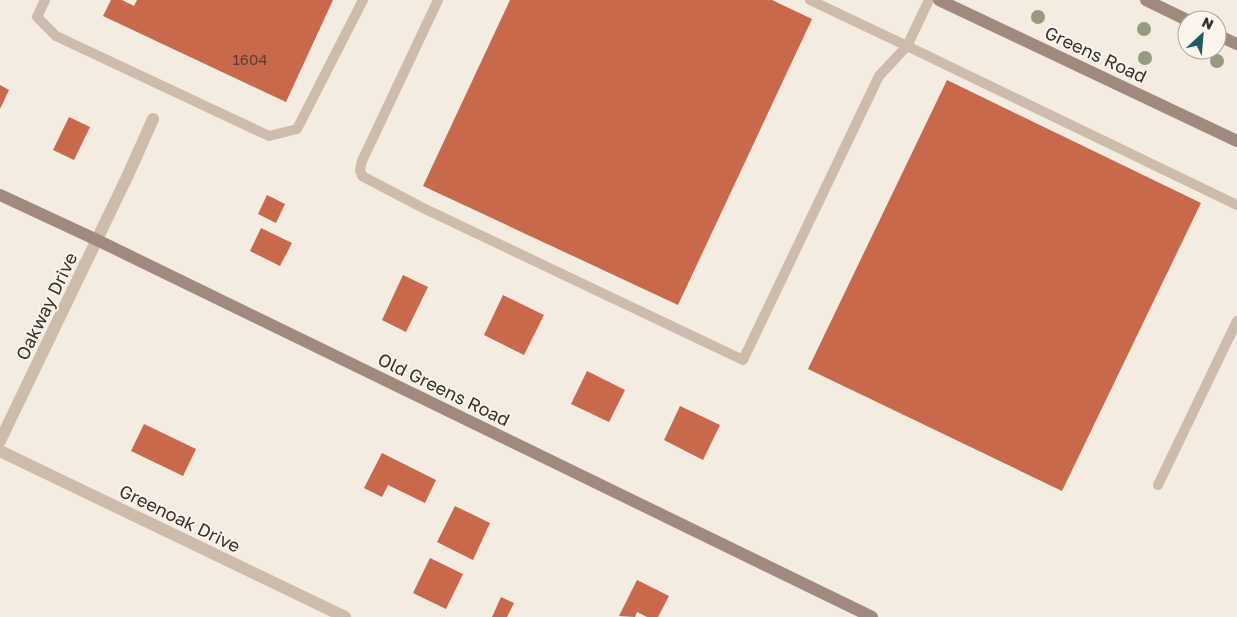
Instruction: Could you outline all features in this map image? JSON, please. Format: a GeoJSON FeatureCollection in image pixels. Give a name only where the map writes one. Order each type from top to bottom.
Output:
{"type":"FeatureCollection","features":[{"type":"Feature","properties":{"kind":"street","name":"Greens Road"},"geometry":{"type":"LineString","coordinates":[[939,0],[1237,141]]}},
{"type":"Feature","properties":{"kind":"street"},"geometry":{"type":"LineString","coordinates":[[1146,0],[1177,15]]}},
{"type":"Feature","properties":{"kind":"street","name":"Oakway Drive"},"geometry":{"type":"LineString","coordinates":[[0,441],[98,240],[153,119]]}},
{"type":"Feature","properties":{"kind":"street","name":"Old Greens Road"},"geometry":{"type":"LineString","coordinates":[[0,195],[98,240],[872,617]]}},
{"type":"Feature","properties":{"kind":"street","name":"Greenoak Drive"},"geometry":{"type":"LineString","coordinates":[[0,451],[345,617]]}},
{"type":"Feature","properties":{"kind":"lane"},"geometry":{"type":"LineString","coordinates":[[45,0],[37,17],[56,36],[269,136],[297,129],[363,0]]}},
{"type":"Feature","properties":{"kind":"lane"},"geometry":{"type":"LineString","coordinates":[[438,0],[362,161],[360,170],[362,176],[423,208],[743,360],[879,76],[907,46],[929,0]]}},
{"type":"Feature","properties":{"kind":"lane"},"geometry":{"type":"LineString","coordinates":[[810,0],[1237,205]]}},
{"type":"Feature","properties":{"kind":"lane"},"geometry":{"type":"LineString","coordinates":[[1158,484],[1237,321]]}},
{"type":"Feature","properties":{"kind":"building"},"geometry":{"type":"Polygon","coordinates":[[[111,0],[122,0],[134,6],[137,0],[333,0],[286,102],[103,16],[111,0]]]}},
{"type":"Feature","properties":{"kind":"building"},"geometry":{"type":"Polygon","coordinates":[[[510,0],[772,0],[812,19],[678,305],[423,186],[510,0]]]}},
{"type":"Feature","properties":{"kind":"building"},"geometry":{"type":"Polygon","coordinates":[[[947,80],[1201,203],[1062,491],[808,369],[947,80]]]}},
{"type":"Feature","properties":{"kind":"building"},"geometry":{"type":"Polygon","coordinates":[[[0,85],[9,90],[0,109],[0,85]]]}},
{"type":"Feature","properties":{"kind":"building"},"geometry":{"type":"Polygon","coordinates":[[[69,117],[90,127],[74,160],[53,150],[69,117]]]}},
{"type":"Feature","properties":{"kind":"building"},"geometry":{"type":"Polygon","coordinates":[[[267,195],[285,204],[276,223],[258,214],[267,195]]]}},
{"type":"Feature","properties":{"kind":"building"},"geometry":{"type":"Polygon","coordinates":[[[261,228],[292,243],[280,266],[250,251],[261,228]]]}},
{"type":"Feature","properties":{"kind":"building"},"geometry":{"type":"Polygon","coordinates":[[[403,275],[428,287],[406,332],[382,320],[403,275]]]}},
{"type":"Feature","properties":{"kind":"building"},"geometry":{"type":"Polygon","coordinates":[[[503,295],[544,315],[524,355],[484,335],[503,295]]]}},
{"type":"Feature","properties":{"kind":"building"},"geometry":{"type":"Polygon","coordinates":[[[587,371],[625,390],[609,422],[571,404],[587,371]]]}},
{"type":"Feature","properties":{"kind":"building"},"geometry":{"type":"Polygon","coordinates":[[[680,406],[720,425],[703,460],[664,440],[680,406]]]}},
{"type":"Feature","properties":{"kind":"building"},"geometry":{"type":"Polygon","coordinates":[[[144,424],[196,449],[183,476],[131,451],[144,424]]]}},
{"type":"Feature","properties":{"kind":"building"},"geometry":{"type":"Polygon","coordinates":[[[382,453],[436,480],[425,503],[388,485],[382,497],[364,488],[382,453]]]}},
{"type":"Feature","properties":{"kind":"building"},"geometry":{"type":"Polygon","coordinates":[[[455,506],[490,523],[473,560],[437,542],[455,506]]]}},
{"type":"Feature","properties":{"kind":"building"},"geometry":{"type":"Polygon","coordinates":[[[430,558],[463,574],[446,609],[413,593],[430,558]]]}},
{"type":"Feature","properties":{"kind":"building"},"geometry":{"type":"Polygon","coordinates":[[[637,580],[669,596],[658,617],[647,617],[637,612],[635,617],[619,616],[637,580]]]}},
{"type":"Feature","properties":{"kind":"building"},"geometry":{"type":"Polygon","coordinates":[[[501,597],[514,603],[507,617],[492,617],[501,597]]]}}]}
